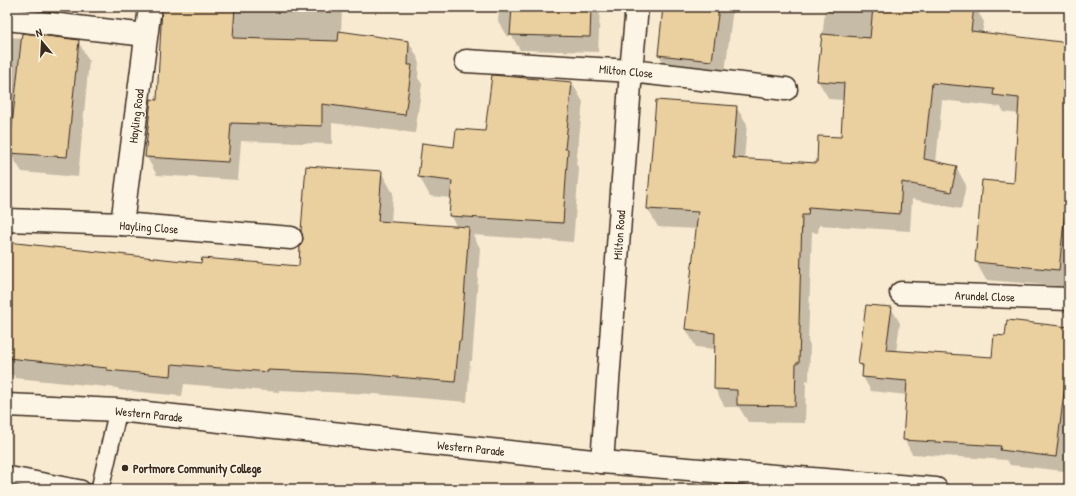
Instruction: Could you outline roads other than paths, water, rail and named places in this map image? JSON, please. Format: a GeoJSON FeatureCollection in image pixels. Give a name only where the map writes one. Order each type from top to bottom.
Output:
{"type":"FeatureCollection","features":[{"type":"Feature","properties":{"kind":"street","name":"Hayling Road"},"geometry":{"type":"LineString","coordinates":[[122,224],[150,7]]}},
{"type":"Feature","properties":{"kind":"street","name":"Milton Road"},"geometry":{"type":"LineString","coordinates":[[602,462],[637,7]]}},
{"type":"Feature","properties":{"kind":"street"},"geometry":{"type":"LineString","coordinates":[[7,19],[146,35]]}},
{"type":"Feature","properties":{"kind":"street","name":"Milton Close"},"geometry":{"type":"LineString","coordinates":[[466,61],[631,71],[786,89]]}},
{"type":"Feature","properties":{"kind":"street","name":"Hayling Close"},"geometry":{"type":"LineString","coordinates":[[7,220],[122,224],[291,238]]}},
{"type":"Feature","properties":{"kind":"street","name":"Arundel Close"},"geometry":{"type":"LineString","coordinates":[[901,293],[1069,299]]}},
{"type":"Feature","properties":{"kind":"street","name":"Western Parade"},"geometry":{"type":"LineString","coordinates":[[7,405],[118,410],[602,462],[936,489]]}},
{"type":"Feature","properties":{"kind":"lane"},"geometry":{"type":"LineString","coordinates":[[100,489],[118,410]]}},
{"type":"Feature","properties":{"kind":"lane"},"geometry":{"type":"LineString","coordinates":[[7,475],[81,489]]}},
{"type":"Feature","properties":{"kind":"place","name":"Portmore Community College"},"geometry":{"type":"Point","coordinates":[125,468]}}]}
